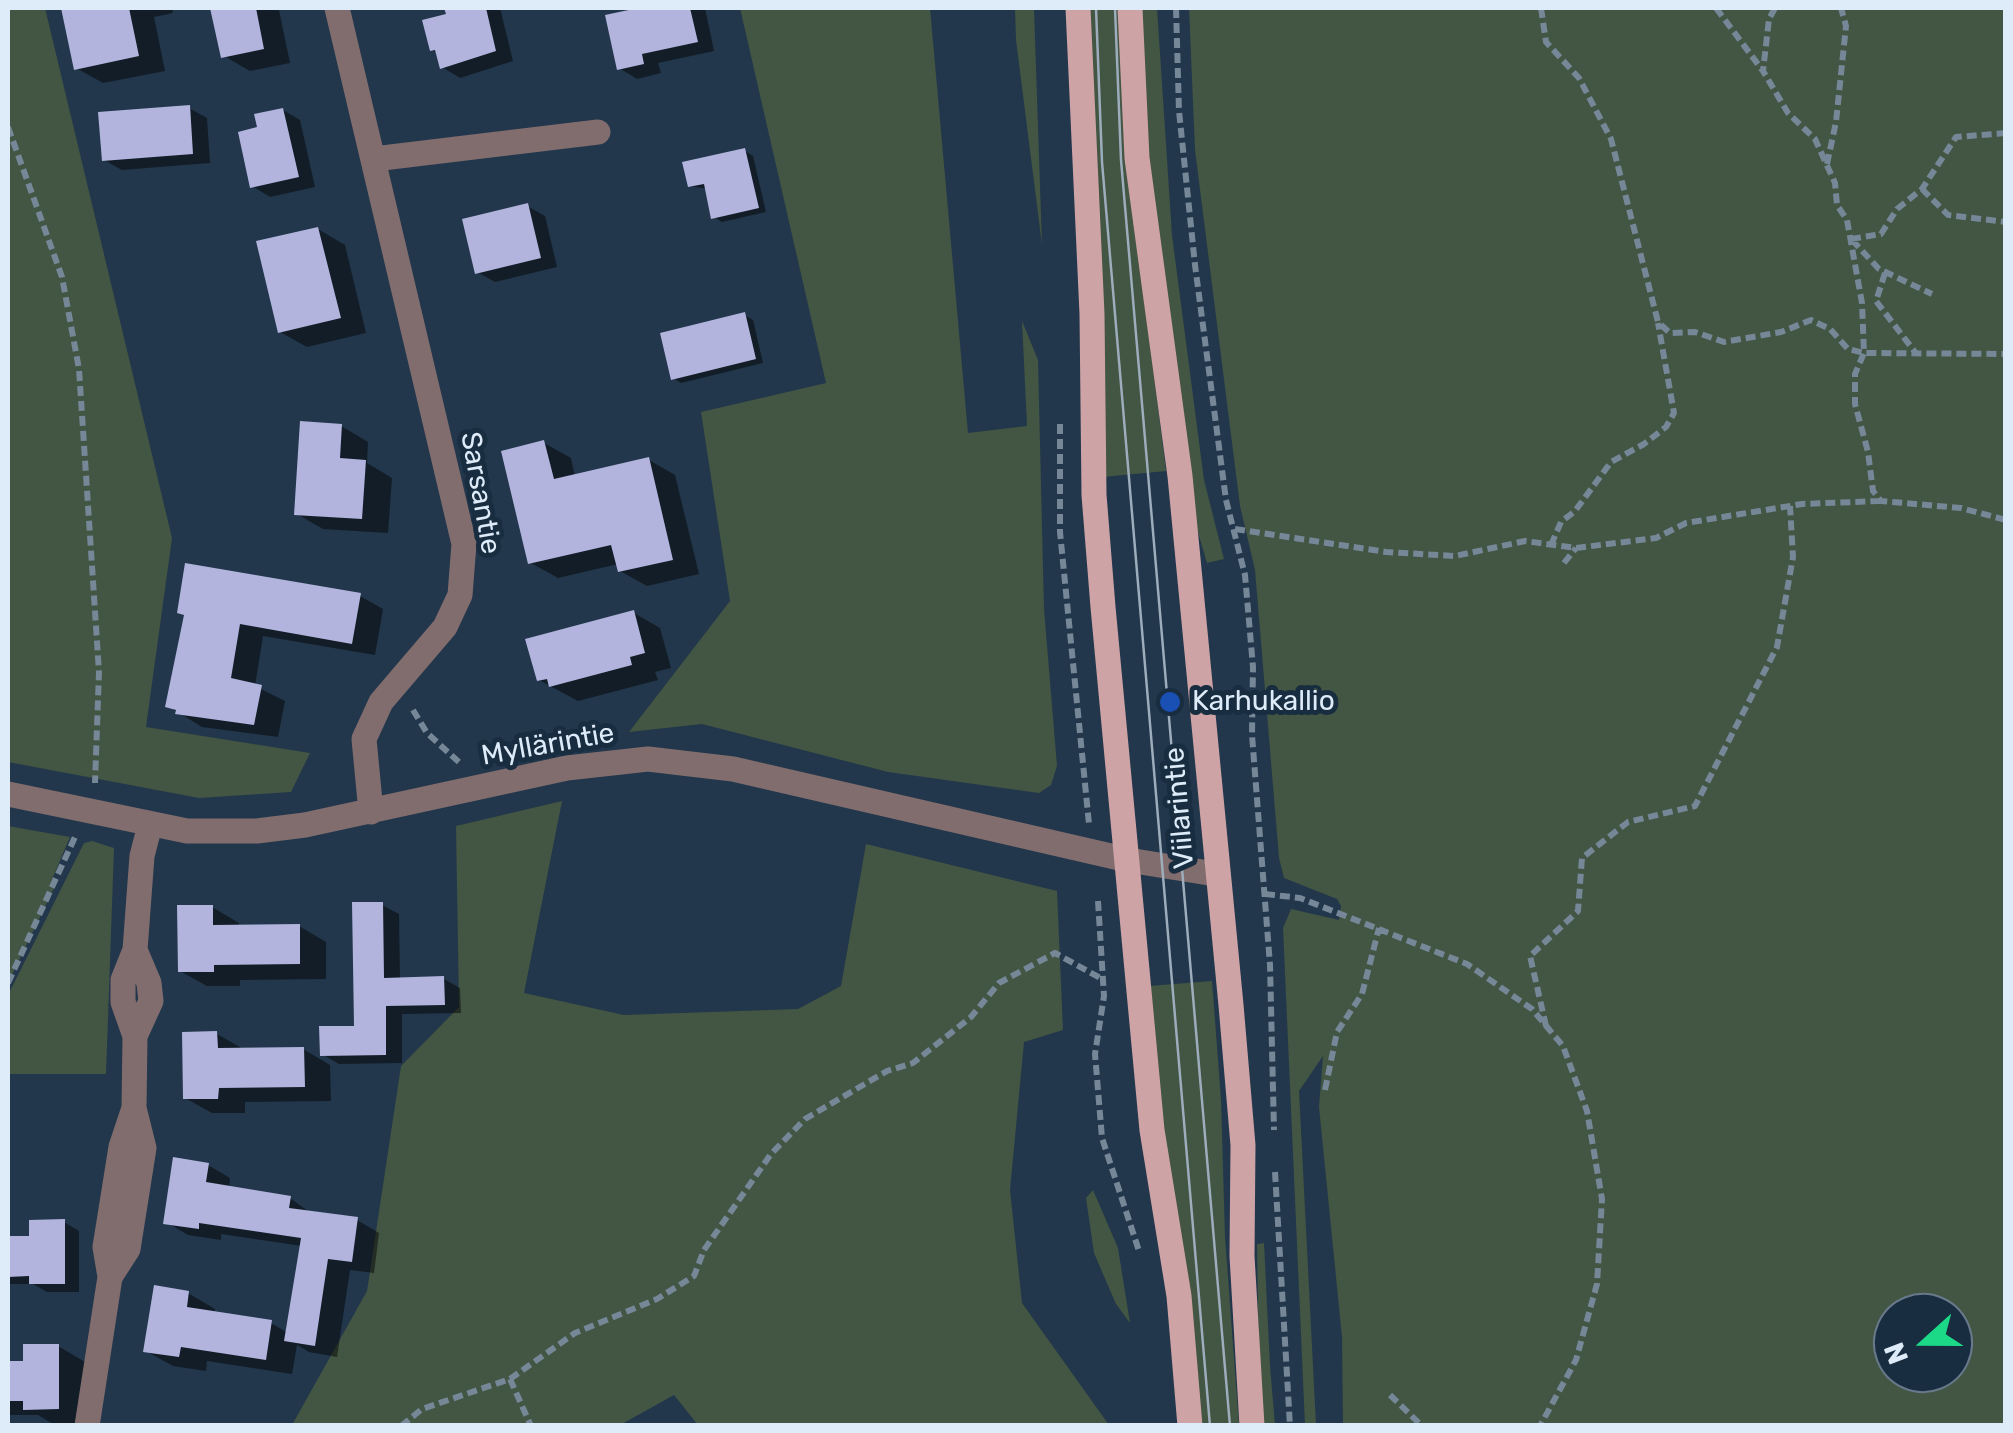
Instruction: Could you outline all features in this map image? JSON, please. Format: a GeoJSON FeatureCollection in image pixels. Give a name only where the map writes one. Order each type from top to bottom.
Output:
{"type":"FeatureCollection","features":[{"type":"Feature","properties":{"kind":"main road","name":"Viilarintie"},"geometry":{"type":"LineString","coordinates":[[1078,8],[1094,495],[1152,1130],[1179,1296],[1190,1426]]}},
{"type":"Feature","properties":{"kind":"main road","name":"Viilarintie"},"geometry":{"type":"LineString","coordinates":[[1130,8],[1136,158],[1180,476],[1243,1145],[1242,1256],[1252,1426]]}},
{"type":"Feature","properties":{"kind":"street","name":"Sarsantie"},"geometry":{"type":"LineString","coordinates":[[338,8],[464,544],[460,595],[444,627],[381,702],[364,739],[371,812]]}},
{"type":"Feature","properties":{"kind":"street"},"geometry":{"type":"LineString","coordinates":[[374,160],[598,132]]}},
{"type":"Feature","properties":{"kind":"street","name":"Myllärintie"},"geometry":{"type":"LineString","coordinates":[[8,794],[187,831],[258,832],[371,812],[567,768],[648,759],[734,769],[1128,860],[1215,874]]}},
{"type":"Feature","properties":{"kind":"street"},"geometry":{"type":"LineString","coordinates":[[87,1426],[110,1277],[128,1250],[144,1148],[134,1108],[134,1036],[151,1001],[150,983],[135,950],[142,856],[150,824]]}},
{"type":"Feature","properties":{"kind":"path"},"geometry":{"type":"LineString","coordinates":[[1176,8],[1179,110],[1195,264],[1226,500],[1245,575],[1253,666],[1252,734],[1265,894],[1275,1144]]}},
{"type":"Feature","properties":{"kind":"path"},"geometry":{"type":"LineString","coordinates":[[1541,8],[1546,42],[1580,78],[1611,139],[1658,322],[1674,413],[1666,426],[1644,444],[1611,462],[1575,511],[1561,522],[1550,544]]}},
{"type":"Feature","properties":{"kind":"path"},"geometry":{"type":"LineString","coordinates":[[1716,8],[1788,113],[1816,139],[1827,164],[1851,239],[1861,298],[1864,353],[1855,374],[1855,404],[1868,452],[1872,492],[1881,501]]}},
{"type":"Feature","properties":{"kind":"path"},"geometry":{"type":"LineString","coordinates":[[1763,72],[1769,19],[1775,8]]}},
{"type":"Feature","properties":{"kind":"path"},"geometry":{"type":"LineString","coordinates":[[1827,164],[1836,122],[1846,26],[1840,8]]}},
{"type":"Feature","properties":{"kind":"path"},"geometry":{"type":"LineString","coordinates":[[8,127],[62,277],[78,369],[99,672],[94,790]]}},
{"type":"Feature","properties":{"kind":"path"},"geometry":{"type":"LineString","coordinates":[[1851,239],[1880,234],[1898,210],[1922,189],[1956,137],[2006,133]]}},
{"type":"Feature","properties":{"kind":"path"},"geometry":{"type":"LineString","coordinates":[[1922,189],[1948,215],[2006,222]]}},
{"type":"Feature","properties":{"kind":"path"},"geometry":{"type":"LineString","coordinates":[[1851,239],[1885,273],[1932,294]]}},
{"type":"Feature","properties":{"kind":"path"},"geometry":{"type":"LineString","coordinates":[[1876,301],[1885,273]]}},
{"type":"Feature","properties":{"kind":"path"},"geometry":{"type":"LineString","coordinates":[[1861,298],[1876,301],[1915,353]]}},
{"type":"Feature","properties":{"kind":"path"},"geometry":{"type":"LineString","coordinates":[[1658,322],[1670,334],[1696,332],[1724,342],[1781,332],[1812,320],[1830,329],[1848,349],[1864,353],[2006,354]]}},
{"type":"Feature","properties":{"kind":"path"},"geometry":{"type":"LineString","coordinates":[[1864,500],[1872,492]]}},
{"type":"Feature","properties":{"kind":"path"},"geometry":{"type":"LineString","coordinates":[[1235,530],[1386,552],[1438,555],[1525,541],[1576,548],[1656,538],[1686,523],[1790,506],[1864,500],[1961,508],[2006,520]]}},
{"type":"Feature","properties":{"kind":"path"},"geometry":{"type":"LineString","coordinates":[[1546,1027],[1530,956],[1578,911],[1582,858],[1628,822],[1695,806],[1777,648],[1793,557],[1790,506]]}},
{"type":"Feature","properties":{"kind":"path"},"geometry":{"type":"LineString","coordinates":[[1564,563],[1576,548]]}},
{"type":"Feature","properties":{"kind":"path"},"geometry":{"type":"LineString","coordinates":[[400,682],[427,733],[466,769]]}},
{"type":"Feature","properties":{"kind":"path"},"geometry":{"type":"LineString","coordinates":[[8,983],[78,830]]}},
{"type":"Feature","properties":{"kind":"path"},"geometry":{"type":"LineString","coordinates":[[1097,892],[1104,980],[1095,1054],[1102,1138],[1143,1266]]}},
{"type":"Feature","properties":{"kind":"path"},"geometry":{"type":"LineString","coordinates":[[1265,894],[1300,898],[1467,964],[1532,1010],[1563,1046],[1587,1111],[1602,1199],[1597,1284],[1581,1341],[1540,1426]]}},
{"type":"Feature","properties":{"kind":"path"},"geometry":{"type":"LineString","coordinates":[[1325,1090],[1337,1032],[1362,994],[1379,928]]}},
{"type":"Feature","properties":{"kind":"path"},"geometry":{"type":"LineString","coordinates":[[401,1426],[422,1409],[510,1378],[575,1333],[657,1299],[694,1276],[704,1250],[771,1154],[806,1119],[887,1071],[913,1062],[970,1016],[998,983],[1055,953],[1104,980]]}},
{"type":"Feature","properties":{"kind":"path"},"geometry":{"type":"LineString","coordinates":[[1275,1164],[1290,1426]]}},
{"type":"Feature","properties":{"kind":"path"},"geometry":{"type":"LineString","coordinates":[[510,1378],[531,1426]]}},
{"type":"Feature","properties":{"kind":"path"},"geometry":{"type":"LineString","coordinates":[[1390,1395],[1422,1426]]}},
{"type":"Feature","properties":{"kind":"green space"},"geometry":{"type":"Polygon","coordinates":[[[8,8],[45,8],[172,538],[146,727],[310,753],[291,792],[199,798],[8,762],[8,8]]]}},
{"type":"Feature","properties":{"kind":"green space"},"geometry":{"type":"Polygon","coordinates":[[[740,8],[930,8],[968,433],[1027,426],[1022,321],[1038,360],[1044,609],[1057,766],[1051,785],[1039,793],[888,772],[702,724],[629,732],[730,601],[701,412],[826,383],[740,8]]]}},
{"type":"Feature","properties":{"kind":"green space"},"geometry":{"type":"Polygon","coordinates":[[[1015,8],[1034,8],[1042,245],[1016,40],[1015,8]]]}},
{"type":"Feature","properties":{"kind":"green space"},"geometry":{"type":"Polygon","coordinates":[[[1086,8],[1120,8],[1126,154],[1166,471],[1103,477],[1086,8]]]}},
{"type":"Feature","properties":{"kind":"green space"},"geometry":{"type":"Polygon","coordinates":[[[1142,8],[1157,8],[1172,235],[1204,480],[1224,559],[1207,563],[1195,522],[1149,167],[1142,8]]]}},
{"type":"Feature","properties":{"kind":"green space"},"geometry":{"type":"Polygon","coordinates":[[[1189,8],[2005,8],[2005,1425],[1343,1425],[1342,1337],[1319,1107],[1323,1056],[1299,1091],[1316,1425],[1305,1425],[1283,928],[1291,909],[1339,920],[1341,906],[1337,899],[1284,878],[1279,858],[1255,570],[1240,506],[1195,150],[1189,8]]]}},
{"type":"Feature","properties":{"kind":"green space"},"geometry":{"type":"Polygon","coordinates":[[[562,801],[524,993],[624,1015],[798,1009],[841,986],[866,844],[1057,891],[1063,1030],[1024,1042],[1010,1190],[1022,1303],[1109,1425],[698,1425],[674,1395],[620,1425],[292,1425],[367,1291],[401,1066],[459,1007],[456,826],[562,801]]]}},
{"type":"Feature","properties":{"kind":"green space"},"geometry":{"type":"Polygon","coordinates":[[[8,826],[70,837],[53,877],[58,880],[8,983],[8,826]]]}},
{"type":"Feature","properties":{"kind":"green space"},"geometry":{"type":"Polygon","coordinates":[[[92,841],[114,848],[106,1074],[8,1074],[8,995],[84,843],[92,841]]]}},
{"type":"Feature","properties":{"kind":"green space"},"geometry":{"type":"Polygon","coordinates":[[[1212,981],[1239,1425],[1201,1425],[1160,1129],[1149,986],[1212,981]]]}},
{"type":"Feature","properties":{"kind":"green space"},"geometry":{"type":"Polygon","coordinates":[[[1093,1190],[1118,1248],[1130,1323],[1116,1304],[1094,1253],[1086,1198],[1093,1190]]]}},
{"type":"Feature","properties":{"kind":"green space"},"geometry":{"type":"Polygon","coordinates":[[[1264,1243],[1275,1425],[1260,1425],[1257,1244],[1264,1243]]]}},
{"type":"Feature","properties":{"kind":"building"},"geometry":{"type":"Polygon","coordinates":[[[61,8],[129,8],[139,56],[74,70],[61,8]]]}},
{"type":"Feature","properties":{"kind":"building"},"geometry":{"type":"Polygon","coordinates":[[[210,8],[256,8],[264,49],[221,58],[210,8]]]}},
{"type":"Feature","properties":{"kind":"building"},"geometry":{"type":"Polygon","coordinates":[[[444,8],[486,8],[496,51],[440,69],[435,50],[430,51],[422,20],[446,14],[444,8]]]}},
{"type":"Feature","properties":{"kind":"building"},"geometry":{"type":"Polygon","coordinates":[[[638,8],[690,8],[698,42],[642,54],[644,64],[617,70],[605,15],[638,8]]]}},
{"type":"Feature","properties":{"kind":"building"},"geometry":{"type":"Polygon","coordinates":[[[190,105],[193,154],[102,161],[98,112],[190,105]]]}},
{"type":"Feature","properties":{"kind":"building"},"geometry":{"type":"Polygon","coordinates":[[[283,108],[299,177],[250,188],[238,132],[257,127],[254,114],[283,108]]]}},
{"type":"Feature","properties":{"kind":"building"},"geometry":{"type":"Polygon","coordinates":[[[745,148],[759,208],[711,219],[704,184],[688,187],[682,162],[745,148]]]}},
{"type":"Feature","properties":{"kind":"building"},"geometry":{"type":"Polygon","coordinates":[[[528,203],[541,258],[475,274],[462,219],[528,203]]]}},
{"type":"Feature","properties":{"kind":"building"},"geometry":{"type":"Polygon","coordinates":[[[318,227],[341,318],[278,333],[256,241],[318,227]]]}},
{"type":"Feature","properties":{"kind":"building"},"geometry":{"type":"Polygon","coordinates":[[[745,312],[756,359],[671,380],[660,333],[745,312]]]}},
{"type":"Feature","properties":{"kind":"building"},"geometry":{"type":"Polygon","coordinates":[[[300,421],[342,424],[340,458],[366,460],[362,519],[294,515],[300,421]]]}},
{"type":"Feature","properties":{"kind":"building"},"geometry":{"type":"Polygon","coordinates":[[[544,440],[554,479],[649,457],[673,560],[618,572],[611,545],[528,564],[501,451],[544,440]]]}},
{"type":"Feature","properties":{"kind":"building"},"geometry":{"type":"Polygon","coordinates":[[[185,563],[361,593],[352,644],[240,624],[231,678],[262,685],[254,725],[175,714],[176,710],[165,707],[184,615],[177,613],[185,563]]]}},
{"type":"Feature","properties":{"kind":"building"},"geometry":{"type":"Polygon","coordinates":[[[634,610],[645,653],[630,657],[632,665],[549,687],[547,679],[537,681],[525,639],[634,610]]]}},
{"type":"Feature","properties":{"kind":"building"},"geometry":{"type":"Polygon","coordinates":[[[352,902],[383,902],[384,978],[444,976],[445,1005],[386,1006],[386,1055],[320,1056],[319,1026],[354,1026],[352,902]]]}},
{"type":"Feature","properties":{"kind":"building"},"geometry":{"type":"Polygon","coordinates":[[[177,905],[213,905],[213,925],[300,924],[300,964],[214,965],[214,972],[178,972],[177,905]]]}},
{"type":"Feature","properties":{"kind":"building"},"geometry":{"type":"Polygon","coordinates":[[[217,1031],[218,1048],[304,1047],[305,1087],[219,1088],[218,1099],[183,1099],[182,1032],[217,1031]]]}},
{"type":"Feature","properties":{"kind":"building"},"geometry":{"type":"Polygon","coordinates":[[[173,1157],[209,1163],[206,1182],[291,1196],[289,1208],[358,1217],[352,1262],[328,1259],[315,1346],[284,1341],[301,1238],[199,1223],[199,1229],[163,1224],[173,1157]]]}},
{"type":"Feature","properties":{"kind":"building"},"geometry":{"type":"Polygon","coordinates":[[[65,1219],[65,1284],[29,1284],[29,1276],[8,1277],[8,1236],[29,1236],[29,1220],[65,1219]]]}},
{"type":"Feature","properties":{"kind":"building"},"geometry":{"type":"Polygon","coordinates":[[[154,1285],[189,1291],[187,1307],[272,1320],[266,1360],[181,1347],[179,1357],[143,1352],[154,1285]]]}},
{"type":"Feature","properties":{"kind":"building"},"geometry":{"type":"Polygon","coordinates":[[[23,1344],[59,1344],[59,1409],[23,1410],[23,1401],[8,1401],[8,1361],[23,1361],[23,1344]]]}},
{"type":"Feature","properties":{"kind":"tram line"},"geometry":{"type":"LineString","coordinates":[[1096,8],[1102,162],[1210,1426]]}},
{"type":"Feature","properties":{"kind":"tram line"},"geometry":{"type":"LineString","coordinates":[[1115,8],[1121,160],[1230,1426]]}},
{"type":"Feature","properties":{"kind":"place","name":"Karhukallio"},"geometry":{"type":"Point","coordinates":[1170,702]}}]}
